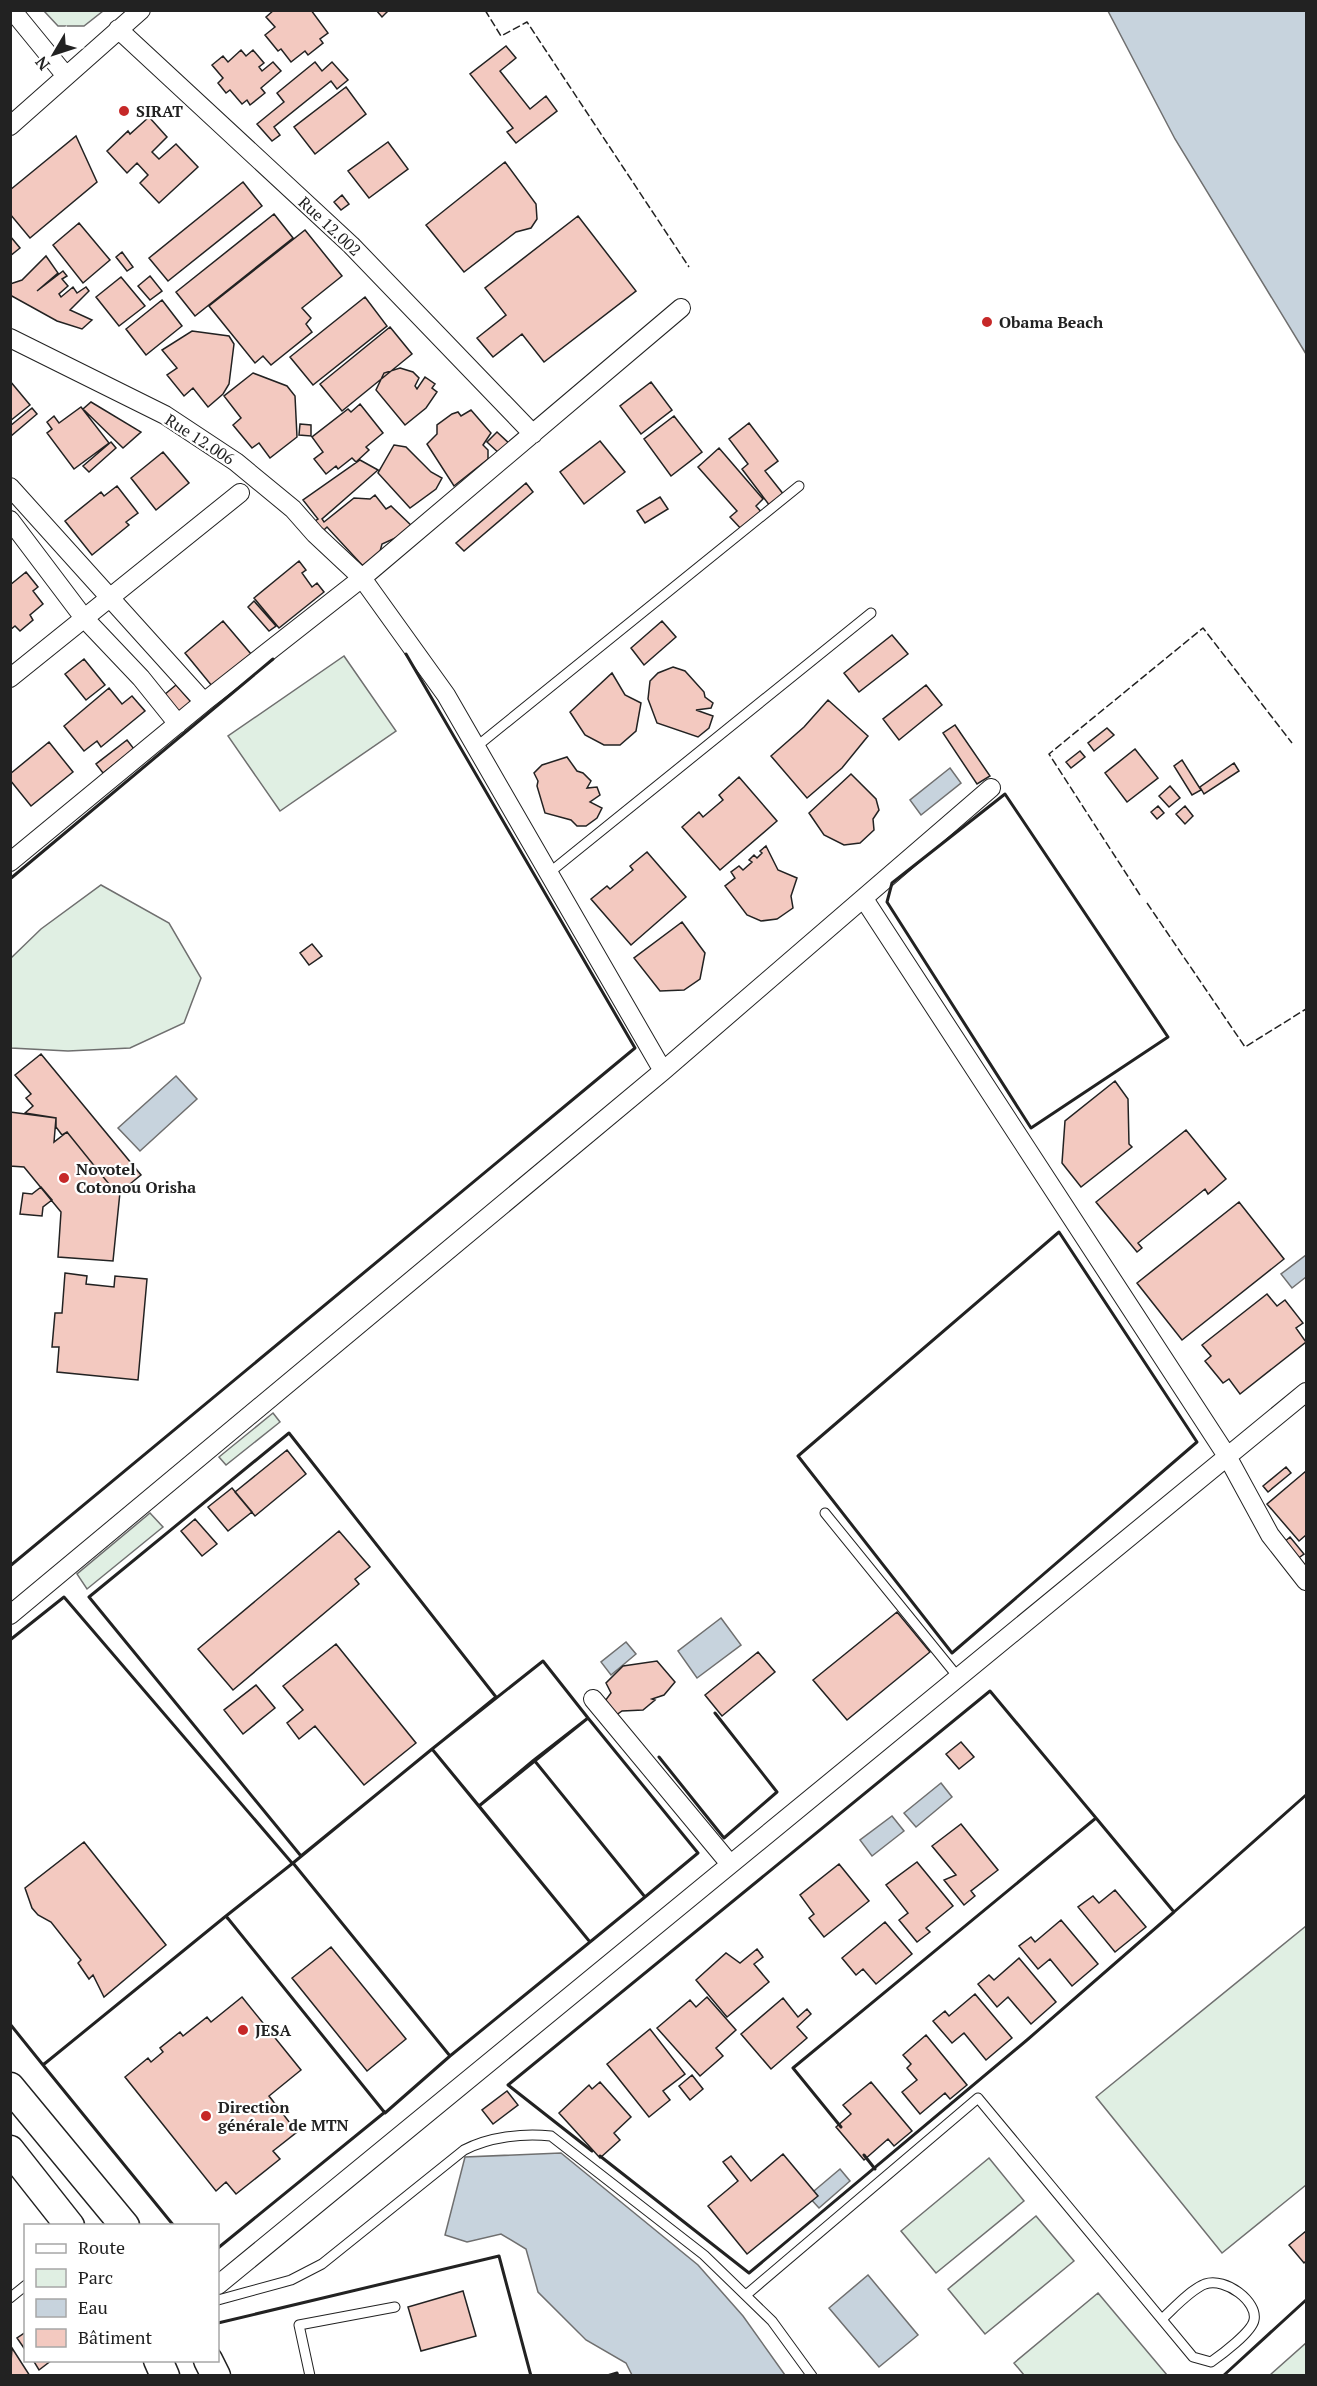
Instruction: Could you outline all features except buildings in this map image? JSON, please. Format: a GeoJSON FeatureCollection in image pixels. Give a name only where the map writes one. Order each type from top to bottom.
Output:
{"type":"FeatureCollection","features":[{"type":"Feature","properties":{"kind":"main road"},"geometry":{"type":"LineString","coordinates":[[10,2087],[123,2224]]}},
{"type":"Feature","properties":{"kind":"main road"},"geometry":{"type":"LineString","coordinates":[[10,2150],[68,2224]]}},
{"type":"Feature","properties":{"kind":"main road"},"geometry":{"type":"LineString","coordinates":[[158,2362],[165,2376]]}},
{"type":"Feature","properties":{"kind":"main road"},"geometry":{"type":"LineString","coordinates":[[209,2362],[216,2376]]}},
{"type":"Feature","properties":{"kind":"street"},"geometry":{"type":"LineString","coordinates":[[12,10],[66,76]]}},
{"type":"Feature","properties":{"kind":"street"},"geometry":{"type":"LineString","coordinates":[[10,126],[141,10]]}},
{"type":"Feature","properties":{"kind":"street","name":"Rue 12.002"},"geometry":{"type":"LineString","coordinates":[[118,29],[351,245],[533,434]]}},
{"type":"Feature","properties":{"kind":"street"},"geometry":{"type":"LineString","coordinates":[[10,862],[204,702],[362,578],[681,308]]}},
{"type":"Feature","properties":{"kind":"street","name":"Rue 12.006"},"geometry":{"type":"LineString","coordinates":[[10,338],[165,415],[236,462],[293,509],[315,534],[362,578],[446,695],[663,1071]]}},
{"type":"Feature","properties":{"kind":"street"},"geometry":{"type":"LineString","coordinates":[[10,487],[204,702]]}},
{"type":"Feature","properties":{"kind":"street"},"geometry":{"type":"LineString","coordinates":[[10,678],[240,493]]}},
{"type":"Feature","properties":{"kind":"street"},"geometry":{"type":"LineString","coordinates":[[10,520],[84,618],[141,678],[178,724]]}},
{"type":"Feature","properties":{"kind":"street"},"geometry":{"type":"LineString","coordinates":[[10,1615],[663,1071],[991,788]]}},
{"type":"Feature","properties":{"kind":"street"},"geometry":{"type":"LineString","coordinates":[[864,898],[1227,1456],[1270,1535],[1306,1581]]}},
{"type":"Feature","properties":{"kind":"street"},"geometry":{"type":"LineString","coordinates":[[219,2284],[1306,1392]]}},
{"type":"Feature","properties":{"kind":"street"},"geometry":{"type":"LineString","coordinates":[[593,1699],[730,1864]]}},
{"type":"Feature","properties":{"kind":"lane"},"geometry":{"type":"LineString","coordinates":[[476,747],[799,486]]}},
{"type":"Feature","properties":{"kind":"lane"},"geometry":{"type":"LineString","coordinates":[[549,873],[872,613]]}},
{"type":"Feature","properties":{"kind":"lane"},"geometry":{"type":"LineString","coordinates":[[825,1513],[958,1677]]}},
{"type":"Feature","properties":{"kind":"lane"},"geometry":{"type":"LineString","coordinates":[[746,2295],[978,2098],[1161,2319],[1193,2357],[1210,2362],[1251,2328],[1254,2320],[1253,2310],[1234,2288],[1224,2282],[1203,2285],[1161,2319]]}},
{"type":"Feature","properties":{"kind":"lane"},"geometry":{"type":"LineString","coordinates":[[219,2300],[291,2280],[322,2264],[464,2150],[476,2144],[487,2139],[551,2136],[692,2244],[772,2321],[812,2376]]}},
{"type":"Feature","properties":{"kind":"lane"},"geometry":{"type":"LineString","coordinates":[[10,2298],[24,2287]]}},
{"type":"Feature","properties":{"kind":"lane"},"geometry":{"type":"LineString","coordinates":[[310,2376],[299,2325],[395,2307]]}},
{"type":"Feature","properties":{"kind":"green space"},"geometry":{"type":"Polygon","coordinates":[[[44,11],[103,11],[84,26],[58,26],[44,11]]]}},
{"type":"Feature","properties":{"kind":"green space"},"geometry":{"type":"Polygon","coordinates":[[[344,656],[396,731],[280,811],[228,736],[344,656]]]}},
{"type":"Feature","properties":{"kind":"green space"},"geometry":{"type":"Polygon","coordinates":[[[101,885],[169,923],[201,978],[184,1023],[130,1048],[68,1051],[11,1048],[11,958],[41,929],[101,885]]]}},
{"type":"Feature","properties":{"kind":"green space"},"geometry":{"type":"Polygon","coordinates":[[[273,1413],[280,1422],[226,1465],[219,1457],[273,1413]]]}},
{"type":"Feature","properties":{"kind":"green space"},"geometry":{"type":"Polygon","coordinates":[[[150,1513],[163,1527],[87,1589],[77,1574],[150,1513]]]}},
{"type":"Feature","properties":{"kind":"green space"},"geometry":{"type":"Polygon","coordinates":[[[1306,1926],[1306,2185],[1222,2253],[1096,2097],[1306,1926]]]}},
{"type":"Feature","properties":{"kind":"green space"},"geometry":{"type":"Polygon","coordinates":[[[989,2158],[1024,2201],[936,2273],[901,2231],[989,2158]]]}},
{"type":"Feature","properties":{"kind":"green space"},"geometry":{"type":"Polygon","coordinates":[[[1036,2216],[1074,2261],[985,2334],[948,2289],[1036,2216]]]}},
{"type":"Feature","properties":{"kind":"green space"},"geometry":{"type":"Polygon","coordinates":[[[1098,2293],[1167,2375],[1024,2375],[1014,2363],[1098,2293]]]}},
{"type":"Feature","properties":{"kind":"green space"},"geometry":{"type":"Polygon","coordinates":[[[1306,2343],[1306,2375],[1270,2375],[1306,2343]]]}},
{"type":"Feature","properties":{"kind":"water"},"geometry":{"type":"Polygon","coordinates":[[[1108,11],[1306,11],[1306,354],[1175,139],[1108,11]]]}},
{"type":"Feature","properties":{"kind":"water"},"geometry":{"type":"Polygon","coordinates":[[[950,768],[961,783],[921,815],[910,800],[950,768]]]}},
{"type":"Feature","properties":{"kind":"water"},"geometry":{"type":"Polygon","coordinates":[[[176,1076],[197,1099],[140,1151],[118,1128],[176,1076]]]}},
{"type":"Feature","properties":{"kind":"water"},"geometry":{"type":"Polygon","coordinates":[[[1306,1255],[1306,1277],[1292,1288],[1281,1274],[1306,1255]]]}},
{"type":"Feature","properties":{"kind":"water"},"geometry":{"type":"Polygon","coordinates":[[[721,1618],[741,1645],[697,1678],[678,1651],[721,1618]]]}},
{"type":"Feature","properties":{"kind":"water"},"geometry":{"type":"Polygon","coordinates":[[[626,1642],[636,1654],[611,1675],[601,1662],[626,1642]]]}},
{"type":"Feature","properties":{"kind":"water"},"geometry":{"type":"Polygon","coordinates":[[[941,1783],[952,1797],[916,1827],[904,1813],[941,1783]]]}},
{"type":"Feature","properties":{"kind":"water"},"geometry":{"type":"Polygon","coordinates":[[[892,1816],[904,1831],[872,1856],[860,1840],[892,1816]]]}},
{"type":"Feature","properties":{"kind":"water"},"geometry":{"type":"Polygon","coordinates":[[[561,2153],[698,2265],[743,2316],[785,2375],[632,2375],[626,2363],[586,2340],[538,2292],[526,2249],[501,2234],[467,2242],[445,2235],[465,2157],[561,2153]]]}},
{"type":"Feature","properties":{"kind":"water"},"geometry":{"type":"Polygon","coordinates":[[[840,2169],[850,2181],[819,2208],[808,2196],[840,2169]]]}},
{"type":"Feature","properties":{"kind":"water"},"geometry":{"type":"Polygon","coordinates":[[[868,2275],[918,2335],[879,2367],[829,2308],[868,2275]]]}},
{"type":"Feature","properties":{"kind":"fence"},"geometry":{"type":"LineString","coordinates":[[485,10],[501,36],[527,22],[689,267]]}},
{"type":"Feature","properties":{"kind":"fence"},"geometry":{"type":"LineString","coordinates":[[1140,895],[1049,754],[1203,628],[1292,743]]}},
{"type":"Feature","properties":{"kind":"fence"},"geometry":{"type":"LineString","coordinates":[[1147,903],[1245,1047],[1306,1009]]}},
{"type":"Feature","properties":{"kind":"wall"},"geometry":{"type":"LineString","coordinates":[[10,1566],[635,1048],[406,654]]}},
{"type":"Feature","properties":{"kind":"wall"},"geometry":{"type":"LineString","coordinates":[[10,879],[273,659]]}},
{"type":"Feature","properties":{"kind":"wall"},"geometry":{"type":"LineString","coordinates":[[1005,794],[1168,1037],[1031,1128],[887,902],[892,883],[1005,794]]}},
{"type":"Feature","properties":{"kind":"wall"},"geometry":{"type":"LineString","coordinates":[[1059,1232],[1197,1442],[952,1653],[798,1456],[1059,1232]]}},
{"type":"Feature","properties":{"kind":"wall"},"geometry":{"type":"LineString","coordinates":[[289,1433],[496,1697],[301,1856],[89,1597],[289,1433]]}},
{"type":"Feature","properties":{"kind":"wall"},"geometry":{"type":"LineString","coordinates":[[10,1640],[64,1597],[292,1863]]}},
{"type":"Feature","properties":{"kind":"wall"},"geometry":{"type":"LineString","coordinates":[[543,1661],[588,1718],[479,1806],[432,1749],[543,1661]]}},
{"type":"Feature","properties":{"kind":"wall"},"geometry":{"type":"LineString","coordinates":[[592,2151],[508,2085],[990,1691],[1096,1818]]}},
{"type":"Feature","properties":{"kind":"wall"},"geometry":{"type":"LineString","coordinates":[[659,1757],[724,1838],[777,1792],[715,1713]]}},
{"type":"Feature","properties":{"kind":"wall"},"geometry":{"type":"LineString","coordinates":[[588,1718],[698,1853],[645,1897],[534,1760],[588,1718]]}},
{"type":"Feature","properties":{"kind":"wall"},"geometry":{"type":"LineString","coordinates":[[450,2056],[293,1863],[226,1916],[385,2113],[450,2056],[590,1942],[432,1749],[293,1863],[450,2056]]}},
{"type":"Feature","properties":{"kind":"wall"},"geometry":{"type":"LineString","coordinates":[[534,1760],[645,1897],[590,1942],[479,1806],[534,1760]]}},
{"type":"Feature","properties":{"kind":"wall"},"geometry":{"type":"LineString","coordinates":[[1174,1912],[1306,1795]]}},
{"type":"Feature","properties":{"kind":"wall"},"geometry":{"type":"LineString","coordinates":[[600,2156],[749,2273],[1027,2040],[1174,1912],[1096,1818],[793,2068],[841,2127]]}},
{"type":"Feature","properties":{"kind":"wall"},"geometry":{"type":"LineString","coordinates":[[172,2224],[43,2065],[226,1916],[228,1919]]}},
{"type":"Feature","properties":{"kind":"wall"},"geometry":{"type":"LineString","coordinates":[[10,2024],[43,2065],[45,2063]]}},
{"type":"Feature","properties":{"kind":"wall"},"geometry":{"type":"LineString","coordinates":[[219,2247],[385,2112]]}},
{"type":"Feature","properties":{"kind":"wall"},"geometry":{"type":"LineString","coordinates":[[864,2155],[875,2169]]}},
{"type":"Feature","properties":{"kind":"wall"},"geometry":{"type":"LineString","coordinates":[[219,2323],[499,2256],[531,2376]]}},
{"type":"Feature","properties":{"kind":"wall"},"geometry":{"type":"LineString","coordinates":[[1223,2376],[1306,2300]]}},
{"type":"Feature","properties":{"kind":"wall"},"geometry":{"type":"LineString","coordinates":[[607,2376],[617,2373],[618,2376]]}},
{"type":"Feature","properties":{"kind":"place","name":"SIRAT"},"geometry":{"type":"Point","coordinates":[124,111]}},
{"type":"Feature","properties":{"kind":"place","name":"Obama Beach"},"geometry":{"type":"Point","coordinates":[987,322]}},
{"type":"Feature","properties":{"kind":"place","name":"Novotel Cotonou Orisha"},"geometry":{"type":"Point","coordinates":[64,1178]}},
{"type":"Feature","properties":{"kind":"place","name":"JESA"},"geometry":{"type":"Point","coordinates":[243,2030]}},
{"type":"Feature","properties":{"kind":"place","name":"Direction générale de MTN"},"geometry":{"type":"Point","coordinates":[206,2116]}}]}
